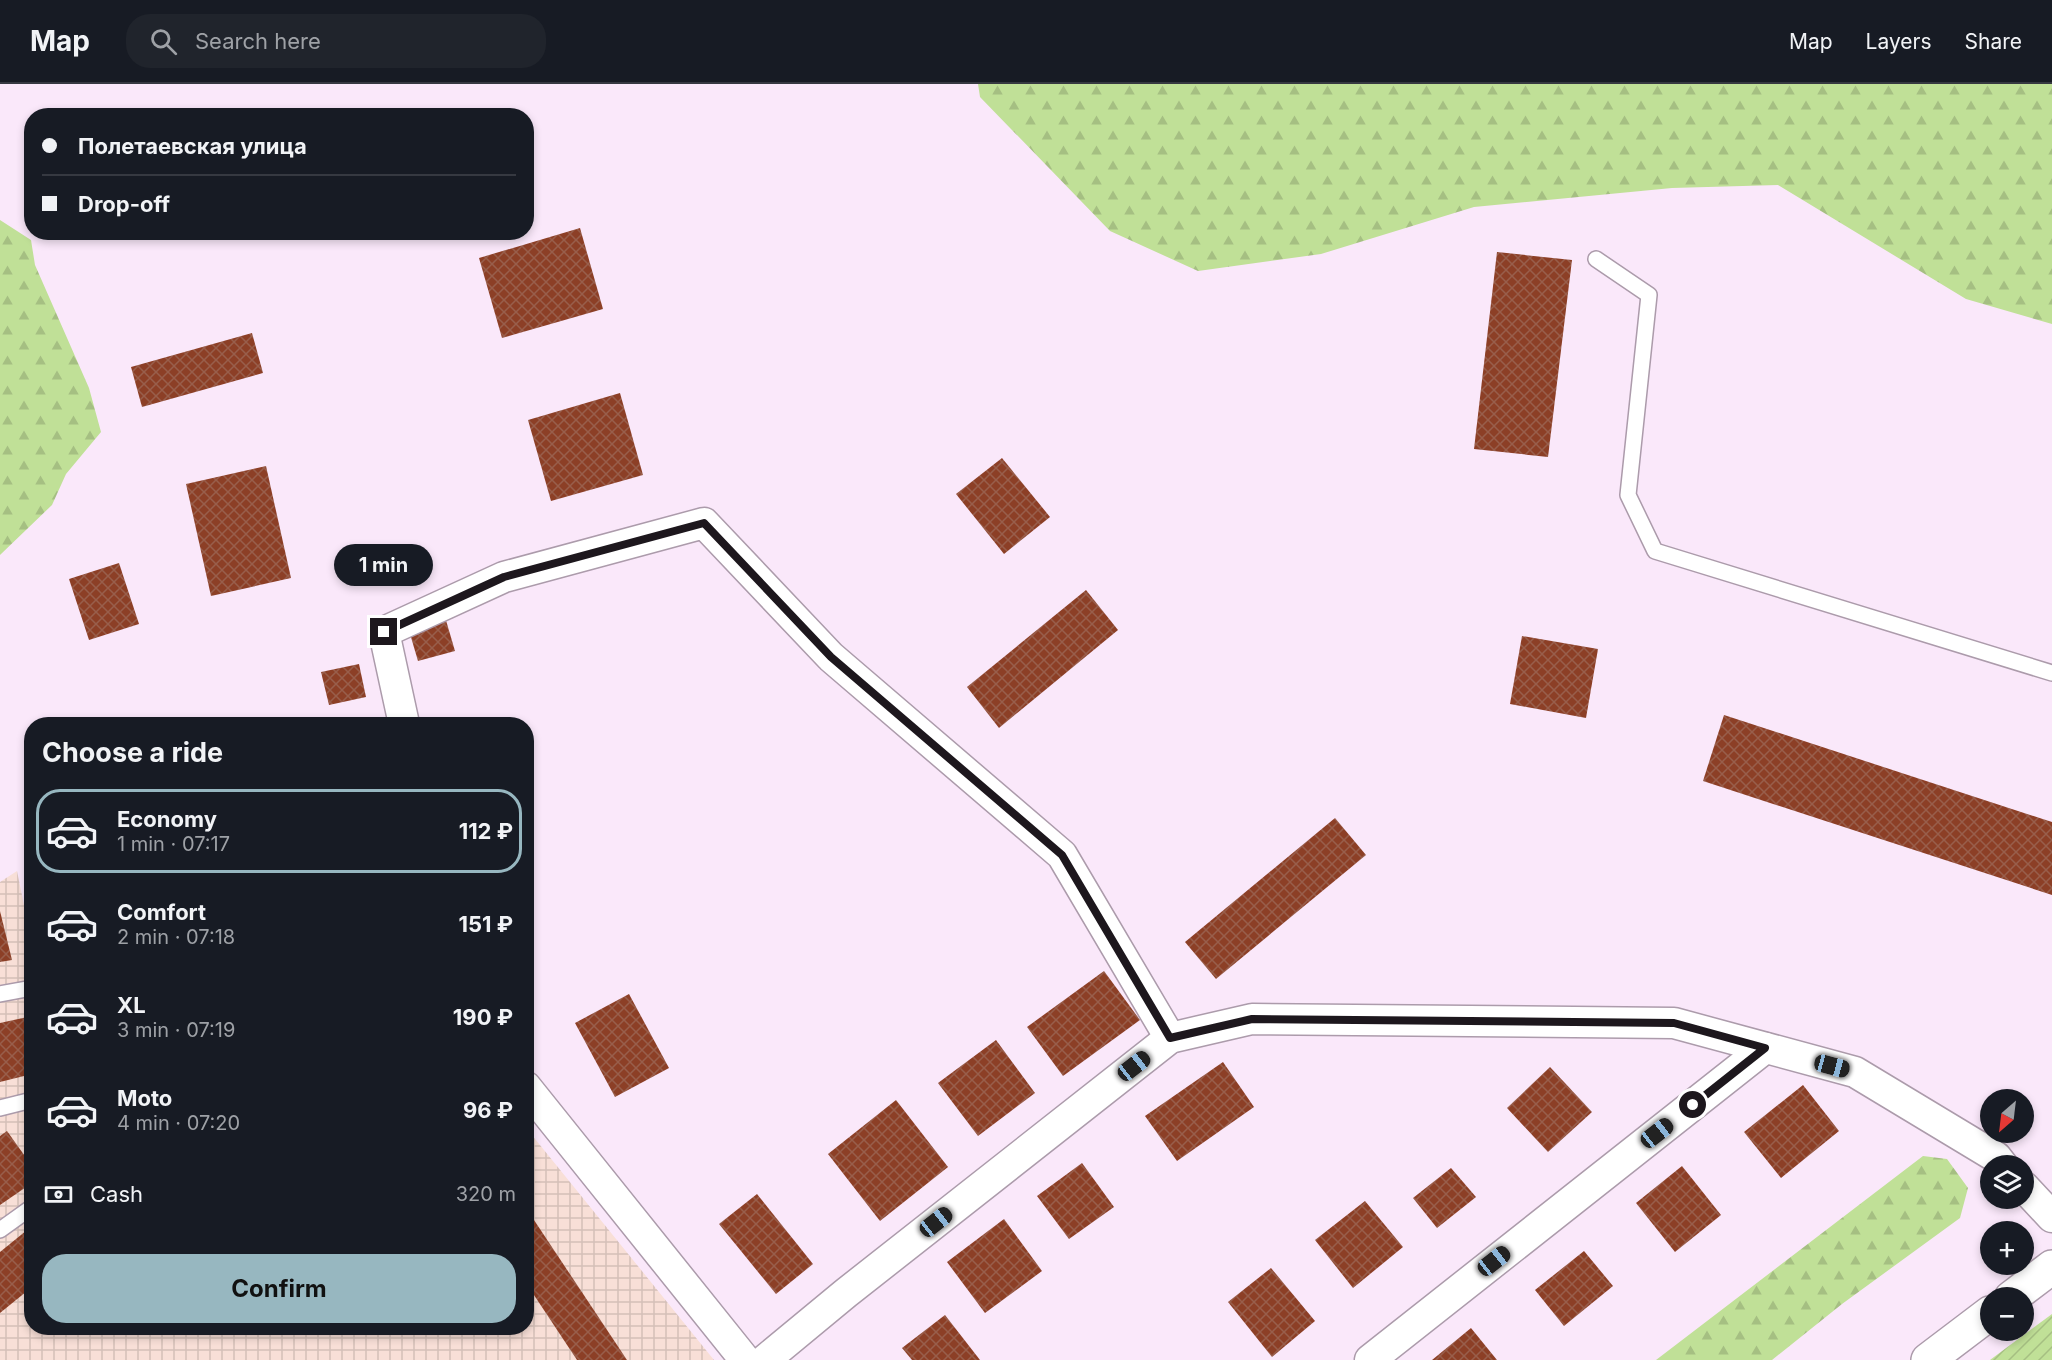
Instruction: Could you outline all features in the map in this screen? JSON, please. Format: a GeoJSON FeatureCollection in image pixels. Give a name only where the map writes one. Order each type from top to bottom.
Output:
{"type":"FeatureCollection","features":[{"type":"Feature","properties":{"kind":"street"},"geometry":{"type":"LineString","coordinates":[[402,717],[384,632],[504,577],[704,523],[831,657],[1062,855],[1170,1038]]}},
{"type":"Feature","properties":{"kind":"street"},"geometry":{"type":"LineString","coordinates":[[765,1360],[846,1293],[1170,1038],[1252,1019],[1674,1023],[1855,1072],[1992,1155]]}},
{"type":"Feature","properties":{"kind":"street"},"geometry":{"type":"LineString","coordinates":[[1370,1360],[1765,1048]]}},
{"type":"Feature","properties":{"kind":"street"},"geometry":{"type":"LineString","coordinates":[[534,1097],[745,1360]]}},
{"type":"Feature","properties":{"kind":"street"},"geometry":{"type":"LineString","coordinates":[[2034,1198],[2052,1217]]}},
{"type":"Feature","properties":{"kind":"street"},"geometry":{"type":"LineString","coordinates":[[2026,1287],[2052,1267]]}},
{"type":"Feature","properties":{"kind":"street"},"geometry":{"type":"LineString","coordinates":[[1944,1355],[1980,1322]]}},
{"type":"Feature","properties":{"kind":"lane"},"geometry":{"type":"LineString","coordinates":[[1596,259],[1649,295],[1628,495],[1655,551],[2052,673]]}},
{"type":"Feature","properties":{"kind":"lane"},"geometry":{"type":"LineString","coordinates":[[0,994],[24,990]]}},
{"type":"Feature","properties":{"kind":"lane"},"geometry":{"type":"LineString","coordinates":[[0,1108],[24,1102]]}},
{"type":"Feature","properties":{"kind":"lane"},"geometry":{"type":"LineString","coordinates":[[0,1230],[24,1213]]}},
{"type":"Feature","properties":{"kind":"shaded area"},"geometry":{"type":"Polygon","coordinates":[[[17,871],[24,905],[24,1335],[534,1335],[534,1138],[714,1360],[0,1360],[0,882],[17,871]]]}},
{"type":"Feature","properties":{"kind":"green space"},"geometry":{"type":"Polygon","coordinates":[[[978,84],[2052,84],[2052,324],[1966,299],[1778,185],[1672,188],[1474,207],[1321,254],[1198,271],[1110,231],[980,97],[978,84]]]}},
{"type":"Feature","properties":{"kind":"green space"},"geometry":{"type":"Polygon","coordinates":[[[0,220],[24,235],[24,240],[31,240],[35,265],[89,388],[101,432],[66,474],[52,505],[0,555],[0,220]]]}},
{"type":"Feature","properties":{"kind":"green space"},"geometry":{"type":"Polygon","coordinates":[[[1923,1156],[1947,1159],[1968,1188],[1960,1218],[1842,1304],[1772,1360],[1656,1360],[1923,1156]]]}},
{"type":"Feature","properties":{"kind":"green space"},"geometry":{"type":"Polygon","coordinates":[[[2052,1314],[2052,1360],[1990,1360],[2016,1341],[2034,1341],[2034,1327],[2052,1314]]]}},
{"type":"Feature","properties":{"kind":"building"},"geometry":{"type":"Polygon","coordinates":[[[580,228],[603,309],[502,338],[479,258],[580,228]]]}},
{"type":"Feature","properties":{"kind":"building"},"geometry":{"type":"Polygon","coordinates":[[[1497,252],[1572,260],[1548,457],[1474,449],[1497,252]]]}},
{"type":"Feature","properties":{"kind":"building"},"geometry":{"type":"Polygon","coordinates":[[[252,333],[263,373],[142,407],[131,367],[252,333]]]}},
{"type":"Feature","properties":{"kind":"building"},"geometry":{"type":"Polygon","coordinates":[[[620,393],[643,475],[551,501],[528,420],[620,393]]]}},
{"type":"Feature","properties":{"kind":"building"},"geometry":{"type":"Polygon","coordinates":[[[1002,458],[1050,517],[1004,554],[956,494],[1002,458]]]}},
{"type":"Feature","properties":{"kind":"building"},"geometry":{"type":"Polygon","coordinates":[[[266,466],[291,578],[211,596],[186,484],[266,466]]]}},
{"type":"Feature","properties":{"kind":"building"},"geometry":{"type":"Polygon","coordinates":[[[119,563],[139,624],[89,640],[69,579],[119,563]]]}},
{"type":"Feature","properties":{"kind":"building"},"geometry":{"type":"Polygon","coordinates":[[[1086,590],[1118,630],[999,728],[967,687],[1086,590]]]}},
{"type":"Feature","properties":{"kind":"building"},"geometry":{"type":"Polygon","coordinates":[[[445,617],[455,651],[418,661],[408,627],[445,617]]]}},
{"type":"Feature","properties":{"kind":"building"},"geometry":{"type":"Polygon","coordinates":[[[1522,636],[1598,649],[1586,718],[1510,704],[1522,636]]]}},
{"type":"Feature","properties":{"kind":"building"},"geometry":{"type":"Polygon","coordinates":[[[359,664],[366,697],[329,705],[321,672],[359,664]]]}},
{"type":"Feature","properties":{"kind":"building"},"geometry":{"type":"Polygon","coordinates":[[[1724,715],[2052,822],[2052,895],[1703,781],[1724,715]]]}},
{"type":"Feature","properties":{"kind":"building"},"geometry":{"type":"Polygon","coordinates":[[[1335,818],[1366,855],[1216,979],[1185,942],[1335,818]]]}},
{"type":"Feature","properties":{"kind":"building"},"geometry":{"type":"Polygon","coordinates":[[[0,911],[12,960],[0,962],[0,911]]]}},
{"type":"Feature","properties":{"kind":"building"},"geometry":{"type":"Polygon","coordinates":[[[1104,971],[1140,1020],[1063,1076],[1027,1027],[1104,971]]]}},
{"type":"Feature","properties":{"kind":"building"},"geometry":{"type":"Polygon","coordinates":[[[629,994],[669,1068],[615,1097],[575,1023],[629,994]]]}},
{"type":"Feature","properties":{"kind":"building"},"geometry":{"type":"Polygon","coordinates":[[[24,1018],[24,1076],[0,1082],[0,1023],[24,1018]]]}},
{"type":"Feature","properties":{"kind":"building"},"geometry":{"type":"Polygon","coordinates":[[[996,1040],[1035,1093],[978,1136],[938,1083],[996,1040]]]}},
{"type":"Feature","properties":{"kind":"building"},"geometry":{"type":"Polygon","coordinates":[[[1223,1062],[1254,1107],[1177,1161],[1145,1116],[1223,1062]]]}},
{"type":"Feature","properties":{"kind":"building"},"geometry":{"type":"Polygon","coordinates":[[[1550,1067],[1592,1112],[1548,1152],[1507,1108],[1550,1067]]]}},
{"type":"Feature","properties":{"kind":"building"},"geometry":{"type":"Polygon","coordinates":[[[1803,1085],[1839,1131],[1781,1178],[1744,1132],[1803,1085]]]}},
{"type":"Feature","properties":{"kind":"building"},"geometry":{"type":"Polygon","coordinates":[[[896,1100],[948,1167],[880,1221],[828,1154],[896,1100]]]}},
{"type":"Feature","properties":{"kind":"building"},"geometry":{"type":"Polygon","coordinates":[[[7,1131],[24,1155],[24,1188],[0,1205],[0,1136],[7,1131]]]}},
{"type":"Feature","properties":{"kind":"building"},"geometry":{"type":"Polygon","coordinates":[[[1082,1163],[1114,1207],[1069,1239],[1037,1196],[1082,1163]]]}},
{"type":"Feature","properties":{"kind":"building"},"geometry":{"type":"Polygon","coordinates":[[[1682,1166],[1721,1215],[1675,1252],[1636,1203],[1682,1166]]]}},
{"type":"Feature","properties":{"kind":"building"},"geometry":{"type":"Polygon","coordinates":[[[1451,1168],[1476,1197],[1437,1228],[1413,1198],[1451,1168]]]}},
{"type":"Feature","properties":{"kind":"building"},"geometry":{"type":"Polygon","coordinates":[[[757,1194],[813,1264],[776,1294],[719,1224],[757,1194]]]}},
{"type":"Feature","properties":{"kind":"building"},"geometry":{"type":"Polygon","coordinates":[[[1365,1201],[1403,1247],[1353,1288],[1315,1240],[1365,1201]]]}},
{"type":"Feature","properties":{"kind":"building"},"geometry":{"type":"Polygon","coordinates":[[[1004,1219],[1042,1271],[985,1313],[947,1262],[1004,1219]]]}},
{"type":"Feature","properties":{"kind":"building"},"geometry":{"type":"Polygon","coordinates":[[[534,1220],[627,1360],[577,1360],[534,1295],[534,1220]]]}},
{"type":"Feature","properties":{"kind":"building"},"geometry":{"type":"Polygon","coordinates":[[[24,1232],[24,1294],[0,1313],[0,1252],[24,1232]]]}},
{"type":"Feature","properties":{"kind":"building"},"geometry":{"type":"Polygon","coordinates":[[[1584,1251],[1613,1286],[1564,1326],[1535,1290],[1584,1251]]]}},
{"type":"Feature","properties":{"kind":"building"},"geometry":{"type":"Polygon","coordinates":[[[1271,1268],[1315,1321],[1272,1357],[1228,1302],[1271,1268]]]}},
{"type":"Feature","properties":{"kind":"building"},"geometry":{"type":"Polygon","coordinates":[[[945,1315],[980,1360],[912,1360],[902,1348],[945,1315]]]}},
{"type":"Feature","properties":{"kind":"building"},"geometry":{"type":"Polygon","coordinates":[[[1471,1328],[1497,1360],[1432,1360],[1471,1328]]]}},
{"type":"Feature","properties":{"kind":"route"},"geometry":{"type":"LineString","coordinates":[[384,632],[504,577],[704,523],[831,657],[1062,855],[1170,1038],[1252,1019],[1674,1023],[1765,1048],[1693,1105]]}}]}
